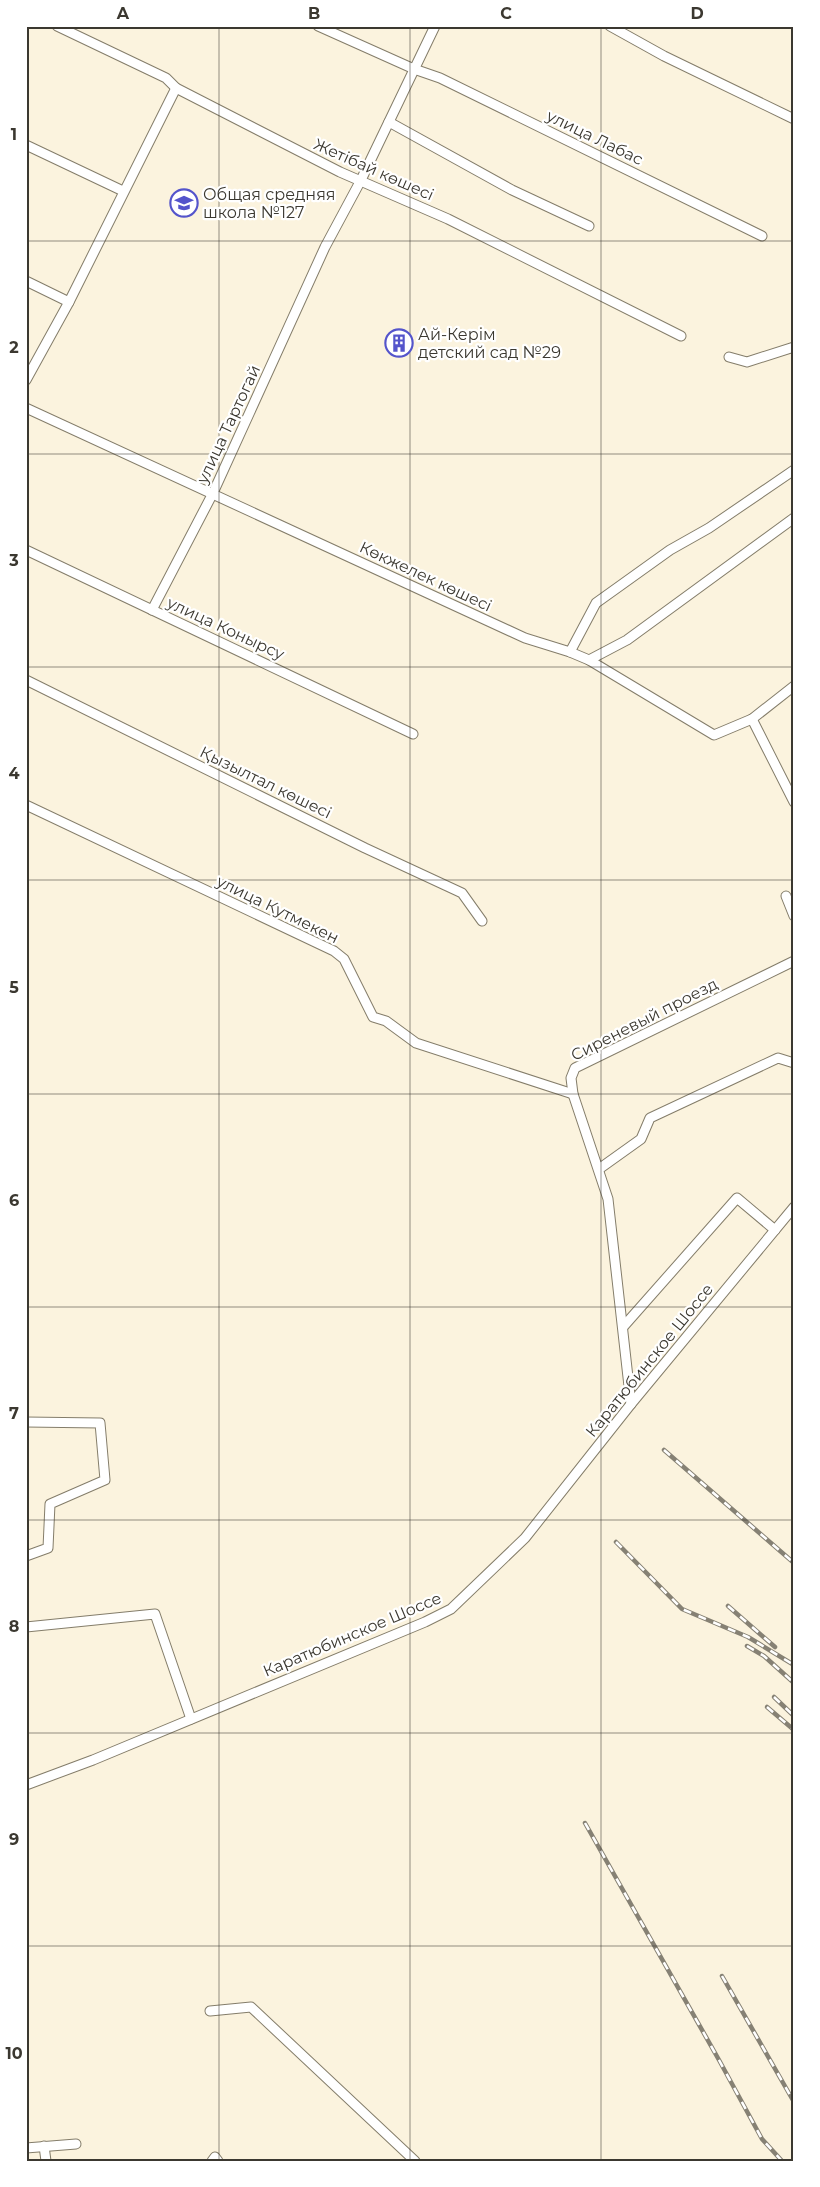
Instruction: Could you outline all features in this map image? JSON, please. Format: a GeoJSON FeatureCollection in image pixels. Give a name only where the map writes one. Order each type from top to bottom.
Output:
{"type":"FeatureCollection","features":[{"type":"Feature","properties":{"kind":"street","name":"Жетібай көшесі"},"geometry":{"type":"LineString","coordinates":[[57,26],[166,78],[176,88],[340,172],[448,219],[681,336]]}},
{"type":"Feature","properties":{"kind":"street","name":"улица Лабас"},"geometry":{"type":"LineString","coordinates":[[318,26],[414,69],[440,78],[762,236]]}},
{"type":"Feature","properties":{"kind":"street","name":"улица Тартогай"},"geometry":{"type":"LineString","coordinates":[[152,610],[213,493],[325,247],[361,180],[435,26]]}},
{"type":"Feature","properties":{"kind":"street"},"geometry":{"type":"LineString","coordinates":[[610,26],[664,56],[794,119]]}},
{"type":"Feature","properties":{"kind":"street"},"geometry":{"type":"LineString","coordinates":[[26,380],[69,302],[176,88]]}},
{"type":"Feature","properties":{"kind":"street"},"geometry":{"type":"LineString","coordinates":[[389,122],[512,190],[589,226]]}},
{"type":"Feature","properties":{"kind":"street"},"geometry":{"type":"LineString","coordinates":[[26,145],[123,191]]}},
{"type":"Feature","properties":{"kind":"street"},"geometry":{"type":"LineString","coordinates":[[26,281],[69,302]]}},
{"type":"Feature","properties":{"kind":"street"},"geometry":{"type":"LineString","coordinates":[[729,357],[747,362],[794,347]]}},
{"type":"Feature","properties":{"kind":"street","name":"Көкжелек көшесі"},"geometry":{"type":"LineString","coordinates":[[26,408],[525,638],[589,660],[714,735],[752,719]]}},
{"type":"Feature","properties":{"kind":"street"},"geometry":{"type":"LineString","coordinates":[[570,652],[596,603],[670,550],[709,528],[794,470]]}},
{"type":"Feature","properties":{"kind":"street"},"geometry":{"type":"LineString","coordinates":[[589,660],[627,640],[794,518]]}},
{"type":"Feature","properties":{"kind":"street","name":"улица Конырсу"},"geometry":{"type":"LineString","coordinates":[[26,550],[413,734]]}},
{"type":"Feature","properties":{"kind":"street","name":"Қызылтал көшесі"},"geometry":{"type":"LineString","coordinates":[[26,680],[365,848],[462,893],[482,922]]}},
{"type":"Feature","properties":{"kind":"street"},"geometry":{"type":"LineString","coordinates":[[794,686],[752,719],[794,802]]}},
{"type":"Feature","properties":{"kind":"street","name":"улица Кутмекен"},"geometry":{"type":"LineString","coordinates":[[26,805],[334,951],[344,959],[373,1016],[386,1021],[416,1043],[573,1094]]}},
{"type":"Feature","properties":{"kind":"street"},"geometry":{"type":"LineString","coordinates":[[786,896],[794,916]]}},
{"type":"Feature","properties":{"kind":"street","name":"Сиреневый проезд"},"geometry":{"type":"LineString","coordinates":[[631,1404],[608,1199],[573,1094],[571,1078],[575,1068],[794,961]]}},
{"type":"Feature","properties":{"kind":"street"},"geometry":{"type":"LineString","coordinates":[[599,1169],[641,1139],[650,1118],[778,1058],[794,1063]]}},
{"type":"Feature","properties":{"kind":"street"},"geometry":{"type":"LineString","coordinates":[[623,1327],[737,1198],[775,1230]]}},
{"type":"Feature","properties":{"kind":"street","name":"Каратюбинское Шоссе"},"geometry":{"type":"LineString","coordinates":[[26,1785],[93,1760],[425,1622],[451,1609],[525,1538],[631,1404],[794,1207]]}},
{"type":"Feature","properties":{"kind":"street"},"geometry":{"type":"LineString","coordinates":[[26,1422],[100,1423],[105,1480],[50,1504],[48,1548],[26,1556]]}},
{"type":"Feature","properties":{"kind":"street"},"geometry":{"type":"LineString","coordinates":[[26,1627],[155,1614],[192,1719]]}},
{"type":"Feature","properties":{"kind":"street"},"geometry":{"type":"LineString","coordinates":[[210,2011],[251,2007],[415,2161]]}},
{"type":"Feature","properties":{"kind":"street"},"geometry":{"type":"LineString","coordinates":[[26,2148],[76,2144]]}},
{"type":"Feature","properties":{"kind":"street"},"geometry":{"type":"LineString","coordinates":[[44,2146],[46,2161]]}},
{"type":"Feature","properties":{"kind":"street"},"geometry":{"type":"LineString","coordinates":[[212,2161],[215,2157],[218,2161]]}},
{"type":"Feature","properties":{"kind":"railway"},"geometry":{"type":"LineString","coordinates":[[664,1450],[794,1563]]}},
{"type":"Feature","properties":{"kind":"railway"},"geometry":{"type":"LineString","coordinates":[[616,1542],[682,1609],[748,1637],[794,1665]]}},
{"type":"Feature","properties":{"kind":"railway"},"geometry":{"type":"LineString","coordinates":[[728,1606],[775,1647]]}},
{"type":"Feature","properties":{"kind":"railway"},"geometry":{"type":"LineString","coordinates":[[747,1646],[764,1656],[794,1683]]}},
{"type":"Feature","properties":{"kind":"railway"},"geometry":{"type":"LineString","coordinates":[[774,1697],[794,1716]]}},
{"type":"Feature","properties":{"kind":"railway"},"geometry":{"type":"LineString","coordinates":[[767,1707],[794,1730]]}},
{"type":"Feature","properties":{"kind":"railway"},"geometry":{"type":"LineString","coordinates":[[585,1823],[762,2139],[782,2161]]}},
{"type":"Feature","properties":{"kind":"railway"},"geometry":{"type":"LineString","coordinates":[[722,1976],[794,2102]]}},
{"type":"Feature","properties":{"kind":"place","name":"Общая средняя школа №127"},"geometry":{"type":"Point","coordinates":[184,203]}},
{"type":"Feature","properties":{"kind":"place","name":"Ай-Керім детский сад №29"},"geometry":{"type":"Point","coordinates":[399,343]}}]}
